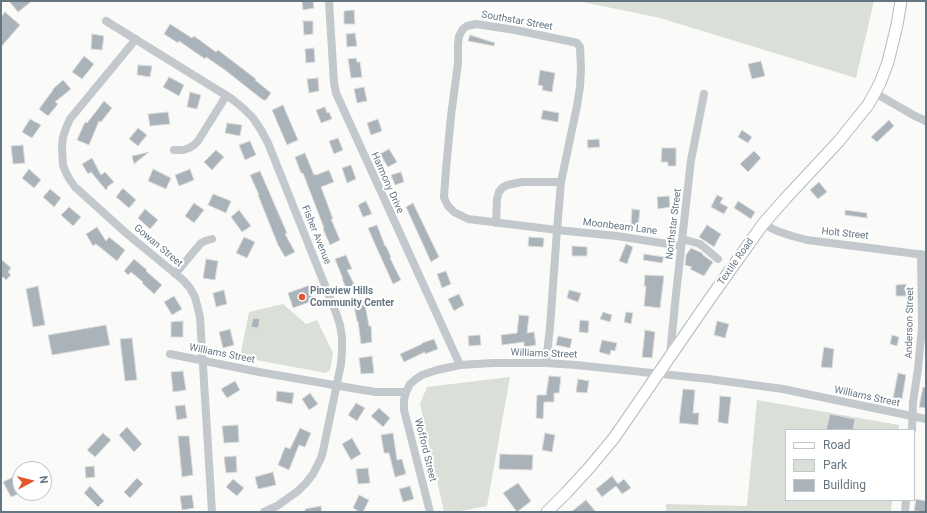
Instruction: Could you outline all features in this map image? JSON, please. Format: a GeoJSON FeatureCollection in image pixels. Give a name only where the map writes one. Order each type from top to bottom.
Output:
{"type":"FeatureCollection","features":[{"type":"Feature","properties":{"kind":"street","name":"Harmony Drive"},"geometry":{"type":"LineString","coordinates":[[329,1],[334,83],[336,93],[460,366]]}},
{"type":"Feature","properties":{"kind":"street","name":"Textile Road"},"geometry":{"type":"LineString","coordinates":[[547,512],[566,494],[602,454],[614,438],[763,224],[839,141],[868,105],[875,93],[888,62],[897,25],[900,1]]}},
{"type":"Feature","properties":{"kind":"street","name":"Fisher Avenue"},"geometry":{"type":"LineString","coordinates":[[106,21],[226,96],[243,108],[253,118],[268,143],[340,325],[342,338],[341,364],[323,451],[316,469],[298,491],[277,506],[264,512]]}},
{"type":"Feature","properties":{"kind":"street","name":"Southstar Street"},"geometry":{"type":"LineString","coordinates":[[546,363],[561,182],[578,106],[581,69],[580,47],[577,42],[515,30],[471,24],[463,29],[459,36],[458,63],[451,116],[444,197],[448,206],[457,215],[464,218],[475,221],[557,230]]}},
{"type":"Feature","properties":{"kind":"street","name":"Gowan Street"},"geometry":{"type":"LineString","coordinates":[[136,39],[70,119],[63,137],[63,165],[75,187],[126,233],[183,280],[190,288],[196,301],[200,317],[212,512]]}},
{"type":"Feature","properties":{"kind":"street"},"geometry":{"type":"LineString","coordinates":[[875,93],[926,121]]}},
{"type":"Feature","properties":{"kind":"street","name":"Northstar Street"},"geometry":{"type":"LineString","coordinates":[[669,358],[691,160],[704,94]]}},
{"type":"Feature","properties":{"kind":"street"},"geometry":{"type":"LineString","coordinates":[[174,150],[189,148],[198,141],[226,96]]}},
{"type":"Feature","properties":{"kind":"street"},"geometry":{"type":"LineString","coordinates":[[496,223],[498,192],[502,188],[507,185],[522,182],[561,182]]}},
{"type":"Feature","properties":{"kind":"street","name":"Holt Street"},"geometry":{"type":"LineString","coordinates":[[763,224],[777,231],[807,240],[923,254]]}},
{"type":"Feature","properties":{"kind":"street","name":"Moonbeam Lane"},"geometry":{"type":"LineString","coordinates":[[557,230],[700,244],[718,259]]}},
{"type":"Feature","properties":{"kind":"street"},"geometry":{"type":"LineString","coordinates":[[175,274],[201,243],[212,239]]}},
{"type":"Feature","properties":{"kind":"street","name":"Anderson Street"},"geometry":{"type":"LineString","coordinates":[[912,429],[922,327],[923,254]]}},
{"type":"Feature","properties":{"kind":"street","name":"Williams Street"},"geometry":{"type":"LineString","coordinates":[[170,354],[376,392],[406,392],[410,384],[422,375],[437,370],[460,366],[493,363],[546,363],[576,365],[709,379],[783,389],[926,419]]}},
{"type":"Feature","properties":{"kind":"street","name":"Wofford Street"},"geometry":{"type":"LineString","coordinates":[[406,392],[404,410],[430,512]]}},
{"type":"Feature","properties":{"kind":"street"},"geometry":{"type":"LineString","coordinates":[[905,512],[906,501]]}},
{"type":"Feature","properties":{"kind":"green space"},"geometry":{"type":"Polygon","coordinates":[[[578,1],[874,1],[856,78],[660,18],[578,1]]]}},
{"type":"Feature","properties":{"kind":"green space"},"geometry":{"type":"Polygon","coordinates":[[[283,304],[306,324],[317,320],[333,353],[330,370],[326,373],[240,357],[249,312],[283,304]]]}},
{"type":"Feature","properties":{"kind":"green space"},"geometry":{"type":"Polygon","coordinates":[[[510,377],[487,506],[455,512],[444,512],[420,404],[427,387],[510,377]]]}},
{"type":"Feature","properties":{"kind":"green space"},"geometry":{"type":"Polygon","coordinates":[[[757,400],[899,425],[899,429],[785,429],[785,501],[892,501],[891,512],[666,512],[666,504],[747,506],[757,400]]]}},
{"type":"Feature","properties":{"kind":"building"},"geometry":{"type":"Polygon","coordinates":[[[9,1],[32,1],[18,12],[9,1]]]}},
{"type":"Feature","properties":{"kind":"building"},"geometry":{"type":"Polygon","coordinates":[[[302,1],[313,1],[314,8],[303,10],[302,1]]]}},
{"type":"Feature","properties":{"kind":"building"},"geometry":{"type":"Polygon","coordinates":[[[354,10],[355,24],[344,24],[344,11],[354,10]]]}},
{"type":"Feature","properties":{"kind":"building"},"geometry":{"type":"Polygon","coordinates":[[[5,12],[20,25],[1,47],[1,17],[5,12]]]}},
{"type":"Feature","properties":{"kind":"building"},"geometry":{"type":"Polygon","coordinates":[[[303,21],[313,21],[313,34],[304,35],[303,21]]]}},
{"type":"Feature","properties":{"kind":"building"},"geometry":{"type":"Polygon","coordinates":[[[170,24],[192,38],[194,36],[216,52],[218,50],[256,79],[255,80],[271,93],[266,100],[263,100],[206,57],[205,59],[179,41],[178,43],[164,34],[170,24]]]}},
{"type":"Feature","properties":{"kind":"building"},"geometry":{"type":"Polygon","coordinates":[[[355,33],[357,46],[347,47],[346,34],[355,33]]]}},
{"type":"Feature","properties":{"kind":"building"},"geometry":{"type":"Polygon","coordinates":[[[92,34],[104,36],[102,50],[91,49],[92,34]]]}},
{"type":"Feature","properties":{"kind":"building"},"geometry":{"type":"Polygon","coordinates":[[[470,35],[495,43],[494,46],[468,41],[470,35]]]}},
{"type":"Feature","properties":{"kind":"building"},"geometry":{"type":"Polygon","coordinates":[[[314,48],[315,62],[306,63],[305,49],[314,48]]]}},
{"type":"Feature","properties":{"kind":"building"},"geometry":{"type":"Polygon","coordinates":[[[84,56],[94,64],[82,79],[72,72],[84,56]]]}},
{"type":"Feature","properties":{"kind":"building"},"geometry":{"type":"Polygon","coordinates":[[[356,58],[357,62],[360,62],[362,77],[351,78],[348,59],[356,58]]]}},
{"type":"Feature","properties":{"kind":"building"},"geometry":{"type":"Polygon","coordinates":[[[761,61],[765,76],[752,79],[748,64],[761,61]]]}},
{"type":"Feature","properties":{"kind":"building"},"geometry":{"type":"Polygon","coordinates":[[[138,65],[152,66],[150,77],[137,75],[138,65]]]}},
{"type":"Feature","properties":{"kind":"building"},"geometry":{"type":"Polygon","coordinates":[[[540,70],[555,73],[552,92],[542,90],[543,86],[538,85],[540,70]]]}},
{"type":"Feature","properties":{"kind":"building"},"geometry":{"type":"Polygon","coordinates":[[[169,77],[184,85],[179,96],[163,87],[169,77]]]}},
{"type":"Feature","properties":{"kind":"building"},"geometry":{"type":"Polygon","coordinates":[[[318,78],[319,91],[309,93],[307,79],[318,78]]]}},
{"type":"Feature","properties":{"kind":"building"},"geometry":{"type":"Polygon","coordinates":[[[63,80],[71,89],[55,102],[58,104],[48,116],[39,109],[53,89],[63,80]]]}},
{"type":"Feature","properties":{"kind":"building"},"geometry":{"type":"Polygon","coordinates":[[[364,87],[367,101],[357,103],[354,89],[364,87]]]}},
{"type":"Feature","properties":{"kind":"building"},"geometry":{"type":"Polygon","coordinates":[[[190,92],[201,95],[197,109],[187,107],[190,92]]]}},
{"type":"Feature","properties":{"kind":"building"},"geometry":{"type":"Polygon","coordinates":[[[104,101],[112,108],[101,122],[99,121],[89,145],[77,140],[85,122],[87,123],[104,101]]]}},
{"type":"Feature","properties":{"kind":"building"},"geometry":{"type":"Polygon","coordinates":[[[283,105],[298,140],[287,145],[272,110],[283,105]]]}},
{"type":"Feature","properties":{"kind":"building"},"geometry":{"type":"Polygon","coordinates":[[[325,107],[327,113],[329,112],[332,119],[321,123],[316,110],[325,107]]]}},
{"type":"Feature","properties":{"kind":"building"},"geometry":{"type":"Polygon","coordinates":[[[543,110],[559,113],[558,122],[541,119],[543,110]]]}},
{"type":"Feature","properties":{"kind":"building"},"geometry":{"type":"Polygon","coordinates":[[[168,112],[170,124],[150,126],[148,114],[168,112]]]}},
{"type":"Feature","properties":{"kind":"building"},"geometry":{"type":"Polygon","coordinates":[[[30,119],[41,125],[32,138],[22,132],[30,119]]]}},
{"type":"Feature","properties":{"kind":"building"},"geometry":{"type":"Polygon","coordinates":[[[378,119],[382,131],[371,135],[367,123],[378,119]]]}},
{"type":"Feature","properties":{"kind":"building"},"geometry":{"type":"Polygon","coordinates":[[[889,120],[894,126],[877,142],[871,137],[889,120]]]}},
{"type":"Feature","properties":{"kind":"building"},"geometry":{"type":"Polygon","coordinates":[[[227,123],[242,125],[240,136],[225,133],[227,123]]]}},
{"type":"Feature","properties":{"kind":"building"},"geometry":{"type":"Polygon","coordinates":[[[138,128],[147,135],[138,146],[129,139],[138,128]]]}},
{"type":"Feature","properties":{"kind":"building"},"geometry":{"type":"Polygon","coordinates":[[[742,130],[752,137],[748,143],[738,137],[742,130]]]}},
{"type":"Feature","properties":{"kind":"building"},"geometry":{"type":"Polygon","coordinates":[[[338,138],[343,150],[334,154],[329,141],[338,138]]]}},
{"type":"Feature","properties":{"kind":"building"},"geometry":{"type":"Polygon","coordinates":[[[599,139],[600,147],[588,148],[587,140],[599,139]]]}},
{"type":"Feature","properties":{"kind":"building"},"geometry":{"type":"Polygon","coordinates":[[[250,141],[256,155],[245,160],[239,145],[250,141]]]}},
{"type":"Feature","properties":{"kind":"building"},"geometry":{"type":"Polygon","coordinates":[[[23,145],[25,163],[13,164],[11,146],[23,145]]]}},
{"type":"Feature","properties":{"kind":"building"},"geometry":{"type":"Polygon","coordinates":[[[662,148],[676,148],[676,166],[668,166],[668,162],[661,162],[662,148]]]}},
{"type":"Feature","properties":{"kind":"building"},"geometry":{"type":"Polygon","coordinates":[[[389,149],[397,162],[388,167],[380,154],[389,149]]]}},
{"type":"Feature","properties":{"kind":"building"},"geometry":{"type":"Polygon","coordinates":[[[216,150],[224,157],[212,170],[204,162],[216,150]]]}},
{"type":"Feature","properties":{"kind":"building"},"geometry":{"type":"Polygon","coordinates":[[[754,151],[761,158],[748,172],[740,164],[754,151]]]}},
{"type":"Feature","properties":{"kind":"building"},"geometry":{"type":"Polygon","coordinates":[[[149,152],[134,164],[132,156],[149,152]]]}},
{"type":"Feature","properties":{"kind":"building"},"geometry":{"type":"Polygon","coordinates":[[[305,153],[314,175],[329,170],[334,182],[321,187],[333,219],[331,219],[340,240],[330,245],[303,173],[301,173],[295,157],[305,153]]]}},
{"type":"Feature","properties":{"kind":"building"},"geometry":{"type":"Polygon","coordinates":[[[92,158],[101,175],[105,172],[114,182],[107,187],[108,188],[106,190],[91,172],[88,174],[82,164],[92,158]]]}},
{"type":"Feature","properties":{"kind":"building"},"geometry":{"type":"Polygon","coordinates":[[[351,165],[356,179],[347,183],[342,168],[351,165]]]}},
{"type":"Feature","properties":{"kind":"building"},"geometry":{"type":"Polygon","coordinates":[[[29,169],[41,180],[34,188],[22,178],[29,169]]]}},
{"type":"Feature","properties":{"kind":"building"},"geometry":{"type":"Polygon","coordinates":[[[153,169],[171,178],[166,189],[148,181],[153,169]]]}},
{"type":"Feature","properties":{"kind":"building"},"geometry":{"type":"Polygon","coordinates":[[[190,169],[194,180],[179,186],[175,175],[190,169]]]}},
{"type":"Feature","properties":{"kind":"building"},"geometry":{"type":"Polygon","coordinates":[[[260,171],[287,233],[285,234],[295,252],[285,257],[278,245],[250,175],[260,171]]]}},
{"type":"Feature","properties":{"kind":"building"},"geometry":{"type":"Polygon","coordinates":[[[401,172],[404,182],[395,185],[391,175],[401,172]]]}},
{"type":"Feature","properties":{"kind":"building"},"geometry":{"type":"Polygon","coordinates":[[[819,182],[827,192],[818,199],[810,190],[819,182]]]}},
{"type":"Feature","properties":{"kind":"building"},"geometry":{"type":"Polygon","coordinates":[[[50,189],[61,198],[54,207],[43,197],[50,189]]]}},
{"type":"Feature","properties":{"kind":"building"},"geometry":{"type":"Polygon","coordinates":[[[122,189],[124,189],[136,200],[129,208],[116,197],[122,189]]]}},
{"type":"Feature","properties":{"kind":"building"},"geometry":{"type":"Polygon","coordinates":[[[213,194],[231,201],[226,213],[208,205],[213,194]]]}},
{"type":"Feature","properties":{"kind":"building"},"geometry":{"type":"Polygon","coordinates":[[[717,195],[723,198],[720,203],[728,207],[724,214],[711,207],[717,195]]]}},
{"type":"Feature","properties":{"kind":"building"},"geometry":{"type":"Polygon","coordinates":[[[669,196],[670,207],[658,209],[657,197],[669,196]]]}},
{"type":"Feature","properties":{"kind":"building"},"geometry":{"type":"Polygon","coordinates":[[[366,201],[372,214],[363,217],[358,205],[366,201]]]}},
{"type":"Feature","properties":{"kind":"building"},"geometry":{"type":"Polygon","coordinates":[[[738,201],[755,212],[751,219],[734,208],[738,201]]]}},
{"type":"Feature","properties":{"kind":"building"},"geometry":{"type":"Polygon","coordinates":[[[194,203],[204,210],[194,223],[185,216],[194,203]]]}},
{"type":"Feature","properties":{"kind":"building"},"geometry":{"type":"Polygon","coordinates":[[[413,203],[439,257],[431,262],[406,207],[413,203]]]}},
{"type":"Feature","properties":{"kind":"building"},"geometry":{"type":"Polygon","coordinates":[[[69,207],[81,217],[73,226],[61,215],[69,207]]]}},
{"type":"Feature","properties":{"kind":"building"},"geometry":{"type":"Polygon","coordinates":[[[145,209],[158,220],[150,229],[138,218],[145,209]]]}},
{"type":"Feature","properties":{"kind":"building"},"geometry":{"type":"Polygon","coordinates":[[[632,209],[640,210],[638,226],[631,225],[632,209]]]}},
{"type":"Feature","properties":{"kind":"building"},"geometry":{"type":"Polygon","coordinates":[[[239,210],[251,226],[242,232],[231,217],[239,210]]]}},
{"type":"Feature","properties":{"kind":"building"},"geometry":{"type":"Polygon","coordinates":[[[845,210],[867,213],[867,218],[845,215],[845,210]]]}},
{"type":"Feature","properties":{"kind":"building"},"geometry":{"type":"Polygon","coordinates":[[[377,225],[391,257],[390,258],[401,280],[393,284],[368,228],[377,225]]]}},
{"type":"Feature","properties":{"kind":"building"},"geometry":{"type":"Polygon","coordinates":[[[707,225],[721,234],[714,247],[699,237],[707,225]]]}},
{"type":"Feature","properties":{"kind":"building"},"geometry":{"type":"Polygon","coordinates":[[[97,227],[106,241],[109,237],[125,250],[117,261],[96,244],[93,246],[86,234],[97,227]]]}},
{"type":"Feature","properties":{"kind":"building"},"geometry":{"type":"Polygon","coordinates":[[[244,237],[255,242],[247,258],[236,253],[244,237]]]}},
{"type":"Feature","properties":{"kind":"building"},"geometry":{"type":"Polygon","coordinates":[[[529,237],[544,238],[543,247],[528,246],[529,237]]]}},
{"type":"Feature","properties":{"kind":"building"},"geometry":{"type":"Polygon","coordinates":[[[626,244],[633,247],[627,264],[619,261],[626,244]]]}},
{"type":"Feature","properties":{"kind":"building"},"geometry":{"type":"Polygon","coordinates":[[[572,246],[587,247],[587,256],[572,256],[572,246]]]}},
{"type":"Feature","properties":{"kind":"building"},"geometry":{"type":"Polygon","coordinates":[[[691,248],[702,253],[713,262],[704,276],[690,269],[692,267],[685,265],[686,255],[691,248]]]}},
{"type":"Feature","properties":{"kind":"building"},"geometry":{"type":"Polygon","coordinates":[[[644,254],[664,257],[662,263],[643,260],[644,254]]]}},
{"type":"Feature","properties":{"kind":"building"},"geometry":{"type":"Polygon","coordinates":[[[346,255],[352,269],[347,270],[356,288],[348,292],[335,259],[346,255]]]}},
{"type":"Feature","properties":{"kind":"building"},"geometry":{"type":"Polygon","coordinates":[[[1,259],[11,268],[8,272],[11,275],[6,280],[3,277],[1,279],[1,259]]]}},
{"type":"Feature","properties":{"kind":"building"},"geometry":{"type":"Polygon","coordinates":[[[134,259],[162,285],[154,294],[131,272],[128,275],[124,271],[134,259]]]}},
{"type":"Feature","properties":{"kind":"building"},"geometry":{"type":"Polygon","coordinates":[[[206,259],[218,261],[215,280],[203,278],[206,259]]]}},
{"type":"Feature","properties":{"kind":"building"},"geometry":{"type":"Polygon","coordinates":[[[446,271],[451,284],[442,288],[437,274],[446,271]]]}},
{"type":"Feature","properties":{"kind":"building"},"geometry":{"type":"Polygon","coordinates":[[[645,275],[664,276],[660,308],[644,306],[646,286],[644,286],[645,275]]]}},
{"type":"Feature","properties":{"kind":"building"},"geometry":{"type":"Polygon","coordinates":[[[906,284],[906,296],[896,296],[896,285],[906,284]]]}},
{"type":"Feature","properties":{"kind":"building","name":"Pineview Hills Community Center"},"geometry":{"type":"Polygon","coordinates":[[[310,285],[315,300],[293,308],[288,293],[310,285]]]}},
{"type":"Feature","properties":{"kind":"building"},"geometry":{"type":"Polygon","coordinates":[[[38,286],[45,325],[33,327],[26,289],[38,286]]]}},
{"type":"Feature","properties":{"kind":"building"},"geometry":{"type":"Polygon","coordinates":[[[224,290],[227,304],[216,307],[213,293],[224,290]]]}},
{"type":"Feature","properties":{"kind":"building"},"geometry":{"type":"Polygon","coordinates":[[[569,290],[581,293],[578,302],[567,298],[569,290]]]}},
{"type":"Feature","properties":{"kind":"building"},"geometry":{"type":"Polygon","coordinates":[[[459,294],[464,305],[454,311],[448,299],[459,294]]]}},
{"type":"Feature","properties":{"kind":"building"},"geometry":{"type":"Polygon","coordinates":[[[174,296],[182,309],[172,315],[164,302],[174,296]]]}},
{"type":"Feature","properties":{"kind":"building"},"geometry":{"type":"Polygon","coordinates":[[[365,304],[369,326],[371,326],[372,342],[361,344],[358,321],[354,306],[365,304]]]}},
{"type":"Feature","properties":{"kind":"building"},"geometry":{"type":"Polygon","coordinates":[[[603,312],[612,315],[610,322],[600,319],[603,312]]]}},
{"type":"Feature","properties":{"kind":"building"},"geometry":{"type":"Polygon","coordinates":[[[626,312],[633,313],[631,324],[624,322],[626,312]]]}},
{"type":"Feature","properties":{"kind":"building"},"geometry":{"type":"Polygon","coordinates":[[[519,315],[529,316],[527,333],[534,332],[536,345],[524,347],[524,342],[502,345],[501,335],[517,333],[519,315]]]}},
{"type":"Feature","properties":{"kind":"building"},"geometry":{"type":"Polygon","coordinates":[[[253,318],[260,319],[258,328],[251,327],[253,318]]]}},
{"type":"Feature","properties":{"kind":"building"},"geometry":{"type":"Polygon","coordinates":[[[580,320],[589,321],[588,333],[579,332],[580,320]]]}},
{"type":"Feature","properties":{"kind":"building"},"geometry":{"type":"Polygon","coordinates":[[[183,321],[183,337],[171,337],[171,322],[183,321]]]}},
{"type":"Feature","properties":{"kind":"building"},"geometry":{"type":"Polygon","coordinates":[[[717,321],[729,324],[725,338],[714,335],[717,321]]]}},
{"type":"Feature","properties":{"kind":"building"},"geometry":{"type":"Polygon","coordinates":[[[106,325],[110,345],[52,355],[48,335],[106,325]]]}},
{"type":"Feature","properties":{"kind":"building"},"geometry":{"type":"Polygon","coordinates":[[[230,329],[234,345],[223,348],[219,332],[230,329]]]}},
{"type":"Feature","properties":{"kind":"building"},"geometry":{"type":"Polygon","coordinates":[[[645,330],[655,332],[652,358],[642,357],[645,330]]]}},
{"type":"Feature","properties":{"kind":"building"},"geometry":{"type":"Polygon","coordinates":[[[480,335],[481,345],[469,346],[468,336],[480,335]]]}},
{"type":"Feature","properties":{"kind":"building"},"geometry":{"type":"Polygon","coordinates":[[[892,335],[899,337],[897,346],[890,344],[892,335]]]}},
{"type":"Feature","properties":{"kind":"building"},"geometry":{"type":"Polygon","coordinates":[[[558,336],[572,339],[570,348],[556,345],[558,336]]]}},
{"type":"Feature","properties":{"kind":"building"},"geometry":{"type":"Polygon","coordinates":[[[132,338],[137,380],[125,381],[120,339],[132,338]]]}},
{"type":"Feature","properties":{"kind":"building"},"geometry":{"type":"Polygon","coordinates":[[[434,339],[438,349],[425,354],[425,352],[404,362],[400,354],[434,339]]]}},
{"type":"Feature","properties":{"kind":"building"},"geometry":{"type":"Polygon","coordinates":[[[602,340],[617,343],[615,351],[611,350],[610,355],[599,352],[602,340]]]}},
{"type":"Feature","properties":{"kind":"building"},"geometry":{"type":"Polygon","coordinates":[[[824,347],[834,349],[832,368],[821,367],[824,347]]]}},
{"type":"Feature","properties":{"kind":"building"},"geometry":{"type":"Polygon","coordinates":[[[372,356],[374,373],[361,374],[359,358],[372,356]]]}},
{"type":"Feature","properties":{"kind":"building"},"geometry":{"type":"Polygon","coordinates":[[[183,371],[186,390],[173,392],[171,372],[183,371]]]}},
{"type":"Feature","properties":{"kind":"building"},"geometry":{"type":"Polygon","coordinates":[[[898,373],[906,375],[902,399],[893,398],[898,373]]]}},
{"type":"Feature","properties":{"kind":"building"},"geometry":{"type":"Polygon","coordinates":[[[549,376],[561,377],[559,393],[554,393],[554,402],[544,402],[543,419],[536,418],[537,395],[546,395],[549,376]]]}},
{"type":"Feature","properties":{"kind":"building"},"geometry":{"type":"Polygon","coordinates":[[[578,379],[589,381],[587,393],[576,392],[578,379]]]}},
{"type":"Feature","properties":{"kind":"building"},"geometry":{"type":"Polygon","coordinates":[[[235,381],[240,390],[227,398],[221,389],[235,381]]]}},
{"type":"Feature","properties":{"kind":"building"},"geometry":{"type":"Polygon","coordinates":[[[923,387],[926,388],[926,408],[919,407],[923,387]]]}},
{"type":"Feature","properties":{"kind":"building"},"geometry":{"type":"Polygon","coordinates":[[[683,389],[695,390],[693,413],[699,413],[698,425],[679,423],[683,389]]]}},
{"type":"Feature","properties":{"kind":"building"},"geometry":{"type":"Polygon","coordinates":[[[277,391],[294,393],[292,404],[276,401],[277,391]]]}},
{"type":"Feature","properties":{"kind":"building"},"geometry":{"type":"Polygon","coordinates":[[[310,393],[318,404],[309,410],[302,399],[310,393]]]}},
{"type":"Feature","properties":{"kind":"building"},"geometry":{"type":"Polygon","coordinates":[[[720,396],[731,397],[728,424],[718,422],[720,396]]]}},
{"type":"Feature","properties":{"kind":"building"},"geometry":{"type":"Polygon","coordinates":[[[356,403],[365,408],[357,421],[348,415],[356,403]]]}},
{"type":"Feature","properties":{"kind":"building"},"geometry":{"type":"Polygon","coordinates":[[[185,405],[187,418],[177,420],[175,406],[185,405]]]}},
{"type":"Feature","properties":{"kind":"building"},"geometry":{"type":"Polygon","coordinates":[[[379,408],[390,418],[383,427],[371,416],[379,408]]]}},
{"type":"Feature","properties":{"kind":"building"},"geometry":{"type":"Polygon","coordinates":[[[830,414],[855,419],[853,429],[826,429],[830,414]]]}},
{"type":"Feature","properties":{"kind":"building"},"geometry":{"type":"Polygon","coordinates":[[[238,425],[239,442],[224,443],[222,426],[238,425]]]}},
{"type":"Feature","properties":{"kind":"building"},"geometry":{"type":"Polygon","coordinates":[[[127,427],[142,444],[134,452],[119,435],[127,427]]]}},
{"type":"Feature","properties":{"kind":"building"},"geometry":{"type":"Polygon","coordinates":[[[300,428],[311,433],[305,447],[299,445],[289,470],[278,465],[285,447],[290,449],[300,428]]]}},
{"type":"Feature","properties":{"kind":"building"},"geometry":{"type":"Polygon","coordinates":[[[103,433],[111,440],[95,457],[87,450],[103,433]]]}},
{"type":"Feature","properties":{"kind":"building"},"geometry":{"type":"Polygon","coordinates":[[[393,433],[397,460],[402,459],[406,474],[395,477],[389,453],[384,453],[381,435],[393,433]]]}},
{"type":"Feature","properties":{"kind":"building"},"geometry":{"type":"Polygon","coordinates":[[[545,433],[555,435],[552,452],[542,450],[545,433]]]}},
{"type":"Feature","properties":{"kind":"building"},"geometry":{"type":"Polygon","coordinates":[[[178,436],[189,436],[193,475],[182,477],[178,436]]]}},
{"type":"Feature","properties":{"kind":"building"},"geometry":{"type":"Polygon","coordinates":[[[352,438],[361,454],[351,460],[342,444],[352,438]]]}},
{"type":"Feature","properties":{"kind":"building"},"geometry":{"type":"Polygon","coordinates":[[[500,454],[533,455],[532,470],[499,469],[500,454]]]}},
{"type":"Feature","properties":{"kind":"building"},"geometry":{"type":"Polygon","coordinates":[[[236,456],[237,472],[226,473],[224,457],[236,456]]]}},
{"type":"Feature","properties":{"kind":"building"},"geometry":{"type":"Polygon","coordinates":[[[94,466],[95,477],[86,478],[85,467],[94,466]]]}},
{"type":"Feature","properties":{"kind":"building"},"geometry":{"type":"Polygon","coordinates":[[[368,468],[370,483],[358,484],[356,469],[368,468]]]}},
{"type":"Feature","properties":{"kind":"building"},"geometry":{"type":"Polygon","coordinates":[[[273,472],[276,485],[258,489],[255,477],[273,472]]]}},
{"type":"Feature","properties":{"kind":"building"},"geometry":{"type":"Polygon","coordinates":[[[612,476],[618,484],[624,479],[631,488],[622,494],[616,486],[602,497],[596,489],[612,476]]]}},
{"type":"Feature","properties":{"kind":"building"},"geometry":{"type":"Polygon","coordinates":[[[12,478],[12,497],[11,497],[3,482],[12,478]]]}},
{"type":"Feature","properties":{"kind":"building"},"geometry":{"type":"Polygon","coordinates":[[[137,478],[143,484],[130,498],[124,492],[137,478]]]}},
{"type":"Feature","properties":{"kind":"building"},"geometry":{"type":"Polygon","coordinates":[[[233,479],[244,488],[237,496],[226,487],[233,479]]]}},
{"type":"Feature","properties":{"kind":"building"},"geometry":{"type":"Polygon","coordinates":[[[518,483],[531,501],[517,512],[503,493],[518,483]]]}},
{"type":"Feature","properties":{"kind":"building"},"geometry":{"type":"Polygon","coordinates":[[[90,486],[104,501],[98,507],[84,493],[90,486]]]}},
{"type":"Feature","properties":{"kind":"building"},"geometry":{"type":"Polygon","coordinates":[[[410,486],[414,499],[403,502],[399,489],[410,486]]]}},
{"type":"Feature","properties":{"kind":"building"},"geometry":{"type":"Polygon","coordinates":[[[192,495],[194,508],[182,510],[180,496],[192,495]]]}},
{"type":"Feature","properties":{"kind":"building"},"geometry":{"type":"Polygon","coordinates":[[[359,495],[369,500],[363,512],[353,508],[359,495]]]}},
{"type":"Feature","properties":{"kind":"building"},"geometry":{"type":"Polygon","coordinates":[[[916,499],[926,501],[926,512],[914,511],[916,499]]]}},
{"type":"Feature","properties":{"kind":"building"},"geometry":{"type":"Polygon","coordinates":[[[586,500],[596,512],[571,512],[586,500]]]}},
{"type":"Feature","properties":{"kind":"building"},"geometry":{"type":"Polygon","coordinates":[[[321,506],[322,512],[305,512],[305,509],[321,506]]]}},
{"type":"Feature","properties":{"kind":"place","name":"Pineview Hills Community Center"},"geometry":{"type":"Point","coordinates":[302,297]}}]}
